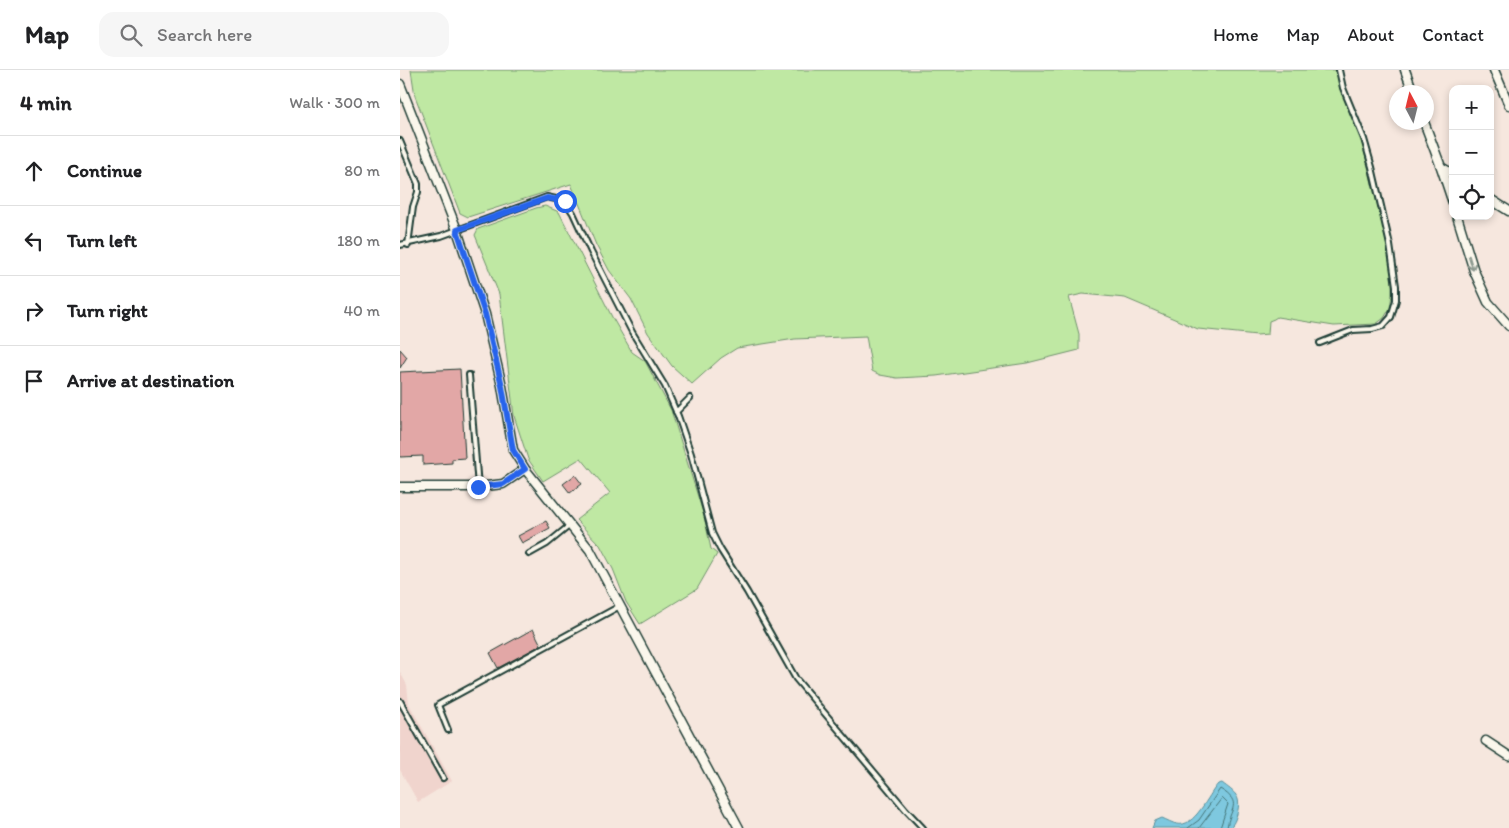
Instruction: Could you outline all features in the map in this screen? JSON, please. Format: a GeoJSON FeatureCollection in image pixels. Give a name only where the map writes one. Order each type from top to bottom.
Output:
{"type":"FeatureCollection","features":[{"type":"Feature","properties":{"kind":"street"},"geometry":{"type":"LineString","coordinates":[[1405,70],[1410,85]]}},
{"type":"Feature","properties":{"kind":"street"},"geometry":{"type":"LineString","coordinates":[[1494,70],[1509,105]]}},
{"type":"Feature","properties":{"kind":"street"},"geometry":{"type":"LineString","coordinates":[[400,84],[457,230],[485,314],[502,386],[513,450],[525,469],[590,550],[739,828]]}},
{"type":"Feature","properties":{"kind":"street"},"geometry":{"type":"LineString","coordinates":[[1427,130],[1449,190]]}},
{"type":"Feature","properties":{"kind":"street"},"geometry":{"type":"LineString","coordinates":[[1442,167],[1449,171]]}},
{"type":"Feature","properties":{"kind":"street"},"geometry":{"type":"LineString","coordinates":[[1494,202],[1509,211]]}},
{"type":"Feature","properties":{"kind":"street"},"geometry":{"type":"LineString","coordinates":[[1458,220],[1474,271],[1488,302],[1509,326]]}},
{"type":"Feature","properties":{"kind":"street"},"geometry":{"type":"LineString","coordinates":[[400,487],[478,487],[503,484],[525,469]]}},
{"type":"Feature","properties":{"kind":"street"},"geometry":{"type":"LineString","coordinates":[[1486,740],[1509,756]]}},
{"type":"Feature","properties":{"kind":"lane"},"geometry":{"type":"LineString","coordinates":[[1320,343],[1353,330],[1372,330],[1383,326],[1391,317],[1396,300],[1390,244],[1372,167],[1364,139],[1343,88],[1339,70]]}},
{"type":"Feature","properties":{"kind":"lane"},"geometry":{"type":"LineString","coordinates":[[400,141],[418,184],[408,244]]}},
{"type":"Feature","properties":{"kind":"lane"},"geometry":{"type":"LineString","coordinates":[[400,245],[441,236],[547,198],[565,201],[574,213],[590,252],[632,332],[665,386],[691,454],[712,533],[720,550],[747,592],[796,679],[895,798],[924,828]]}},
{"type":"Feature","properties":{"kind":"lane"},"geometry":{"type":"LineString","coordinates":[[469,375],[478,487]]}},
{"type":"Feature","properties":{"kind":"lane"},"geometry":{"type":"LineString","coordinates":[[676,412],[690,398]]}},
{"type":"Feature","properties":{"kind":"lane"},"geometry":{"type":"LineString","coordinates":[[529,554],[547,544],[569,526]]}},
{"type":"Feature","properties":{"kind":"lane"},"geometry":{"type":"LineString","coordinates":[[448,730],[438,705],[620,606]]}},
{"type":"Feature","properties":{"kind":"lane"},"geometry":{"type":"LineString","coordinates":[[400,700],[443,778]]}},
{"type":"Feature","properties":{"kind":"shaded area"},"geometry":{"type":"Polygon","coordinates":[[[400,672],[407,685],[409,704],[452,781],[418,802],[400,770],[400,672]]]}},
{"type":"Feature","properties":{"kind":"green space"},"geometry":{"type":"Polygon","coordinates":[[[411,70],[1336,70],[1343,96],[1362,143],[1385,235],[1392,277],[1390,308],[1384,318],[1376,324],[1334,326],[1277,317],[1269,321],[1268,334],[1257,335],[1198,329],[1125,298],[1083,294],[1069,297],[1079,334],[1079,350],[1027,363],[936,376],[897,378],[880,375],[872,371],[866,336],[795,339],[737,348],[721,358],[692,384],[672,366],[648,333],[631,299],[609,270],[596,245],[571,184],[468,217],[460,213],[415,96],[411,70]]]}},
{"type":"Feature","properties":{"kind":"green space"},"geometry":{"type":"Polygon","coordinates":[[[545,206],[559,212],[612,317],[632,352],[645,361],[671,410],[704,516],[711,549],[717,554],[697,589],[640,624],[626,602],[613,569],[600,545],[576,520],[610,493],[581,458],[543,481],[528,459],[514,416],[499,294],[475,235],[478,229],[545,206]]]}},
{"type":"Feature","properties":{"kind":"water"},"geometry":{"type":"Polygon","coordinates":[[[1222,783],[1234,792],[1239,803],[1235,820],[1229,828],[1152,828],[1155,821],[1162,818],[1177,824],[1184,824],[1190,821],[1218,784],[1222,783]]]}},
{"type":"Feature","properties":{"kind":"building"},"geometry":{"type":"Polygon","coordinates":[[[400,349],[407,357],[400,368],[400,349]]]}},
{"type":"Feature","properties":{"kind":"building"},"geometry":{"type":"Polygon","coordinates":[[[460,369],[465,458],[452,459],[452,463],[423,465],[423,456],[400,457],[400,372],[460,369]]]}},
{"type":"Feature","properties":{"kind":"building"},"geometry":{"type":"Polygon","coordinates":[[[575,475],[582,484],[570,493],[563,484],[575,475]]]}},
{"type":"Feature","properties":{"kind":"building"},"geometry":{"type":"Polygon","coordinates":[[[546,521],[550,528],[522,543],[518,536],[546,521]]]}},
{"type":"Feature","properties":{"kind":"building"},"geometry":{"type":"Polygon","coordinates":[[[533,629],[541,645],[498,668],[490,653],[533,629]]]}},
{"type":"Feature","properties":{"kind":"route"},"geometry":{"type":"LineString","coordinates":[[478,487],[503,484],[525,469],[513,450],[502,386],[485,314],[457,230],[547,198],[565,201]]}}]}
